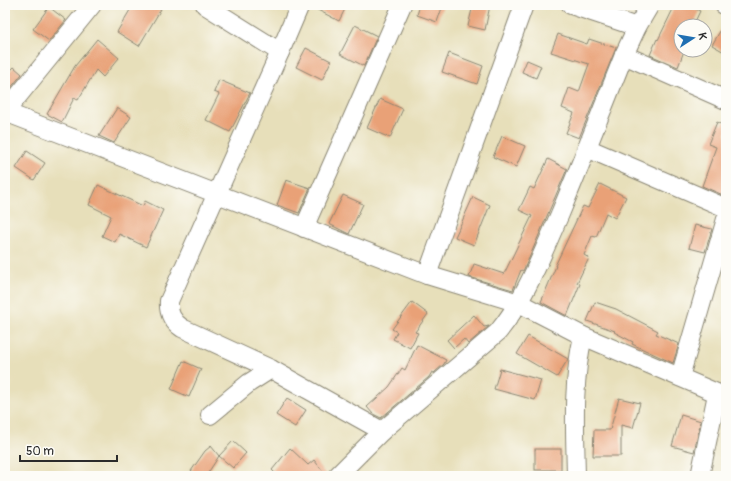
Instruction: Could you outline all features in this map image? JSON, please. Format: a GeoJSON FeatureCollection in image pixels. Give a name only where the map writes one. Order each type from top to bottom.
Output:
{"type":"FeatureCollection","features":[{"type":"Feature","properties":{"kind":"street"},"geometry":{"type":"LineString","coordinates":[[92,5],[5,112],[426,275],[519,304],[583,336],[721,395],[700,476]]}},
{"type":"Feature","properties":{"kind":"street"},"geometry":{"type":"LineString","coordinates":[[205,5],[280,52]]}},
{"type":"Feature","properties":{"kind":"street"},"geometry":{"type":"LineString","coordinates":[[300,5],[169,300],[170,312],[175,322],[182,328],[271,369],[382,431]]}},
{"type":"Feature","properties":{"kind":"street"},"geometry":{"type":"LineString","coordinates":[[304,228],[402,5]]}},
{"type":"Feature","properties":{"kind":"street"},"geometry":{"type":"LineString","coordinates":[[426,275],[524,5]]}},
{"type":"Feature","properties":{"kind":"street"},"geometry":{"type":"LineString","coordinates":[[571,5],[637,26]]}},
{"type":"Feature","properties":{"kind":"street"},"geometry":{"type":"LineString","coordinates":[[337,476],[382,431],[498,332],[519,304],[548,242],[624,55],[637,26],[650,5]]}},
{"type":"Feature","properties":{"kind":"street"},"geometry":{"type":"LineString","coordinates":[[624,55],[726,100]]}},
{"type":"Feature","properties":{"kind":"street"},"geometry":{"type":"LineString","coordinates":[[587,148],[726,208]]}},
{"type":"Feature","properties":{"kind":"street"},"geometry":{"type":"LineString","coordinates":[[680,377],[726,218]]}},
{"type":"Feature","properties":{"kind":"street"},"geometry":{"type":"LineString","coordinates":[[576,476],[574,394],[583,336]]}},
{"type":"Feature","properties":{"kind":"street"},"geometry":{"type":"LineString","coordinates":[[210,415],[249,383],[271,369]]}},
{"type":"Feature","properties":{"kind":"building"},"geometry":{"type":"Polygon","coordinates":[[[133,5],[155,5],[161,9],[139,46],[117,32],[133,5]]]}},
{"type":"Feature","properties":{"kind":"building"},"geometry":{"type":"Polygon","coordinates":[[[310,5],[347,5],[339,21],[310,5]]]}},
{"type":"Feature","properties":{"kind":"building"},"geometry":{"type":"Polygon","coordinates":[[[420,5],[443,5],[437,22],[417,15],[420,5]]]}},
{"type":"Feature","properties":{"kind":"building"},"geometry":{"type":"Polygon","coordinates":[[[473,5],[490,5],[485,30],[468,26],[473,5]]]}},
{"type":"Feature","properties":{"kind":"building"},"geometry":{"type":"Polygon","coordinates":[[[675,5],[687,5],[700,11],[697,18],[673,18],[673,58],[681,58],[678,67],[650,55],[657,39],[658,40],[675,5]]]}},
{"type":"Feature","properties":{"kind":"building"},"geometry":{"type":"Polygon","coordinates":[[[49,7],[66,20],[49,41],[33,29],[49,7]]]}},
{"type":"Feature","properties":{"kind":"building"},"geometry":{"type":"Polygon","coordinates":[[[726,21],[726,53],[713,46],[726,21]]]}},
{"type":"Feature","properties":{"kind":"building"},"geometry":{"type":"Polygon","coordinates":[[[355,25],[377,36],[364,66],[340,54],[355,25]]]}},
{"type":"Feature","properties":{"kind":"building"},"geometry":{"type":"Polygon","coordinates":[[[558,34],[587,44],[589,39],[616,48],[579,138],[566,133],[574,113],[562,108],[569,88],[579,92],[589,64],[551,52],[558,34]]]}},
{"type":"Feature","properties":{"kind":"building"},"geometry":{"type":"Polygon","coordinates":[[[97,39],[119,58],[103,77],[96,70],[78,100],[74,98],[62,122],[47,114],[75,66],[97,39]]]}},
{"type":"Feature","properties":{"kind":"building"},"geometry":{"type":"Polygon","coordinates":[[[306,48],[331,61],[322,80],[296,67],[306,48]]]}},
{"type":"Feature","properties":{"kind":"building"},"geometry":{"type":"Polygon","coordinates":[[[449,53],[483,66],[477,84],[442,72],[449,53]]]}},
{"type":"Feature","properties":{"kind":"building"},"geometry":{"type":"Polygon","coordinates":[[[527,60],[541,66],[536,78],[522,72],[527,60]]]}},
{"type":"Feature","properties":{"kind":"building"},"geometry":{"type":"Polygon","coordinates":[[[14,67],[22,74],[10,89],[5,84],[5,76],[14,67]]]}},
{"type":"Feature","properties":{"kind":"building"},"geometry":{"type":"Polygon","coordinates":[[[219,80],[250,93],[230,132],[206,120],[219,94],[214,92],[219,80]]]}},
{"type":"Feature","properties":{"kind":"building"},"geometry":{"type":"Polygon","coordinates":[[[380,99],[403,109],[390,138],[367,128],[380,99]]]}},
{"type":"Feature","properties":{"kind":"building"},"geometry":{"type":"Polygon","coordinates":[[[117,108],[131,117],[114,143],[99,136],[117,108]]]}},
{"type":"Feature","properties":{"kind":"building"},"geometry":{"type":"Polygon","coordinates":[[[717,122],[723,125],[724,122],[726,122],[726,185],[723,195],[702,186],[716,147],[708,144],[717,122]]]}},
{"type":"Feature","properties":{"kind":"building"},"geometry":{"type":"Polygon","coordinates":[[[502,136],[525,146],[516,167],[493,157],[502,136]]]}},
{"type":"Feature","properties":{"kind":"building"},"geometry":{"type":"Polygon","coordinates":[[[27,151],[45,163],[34,180],[16,168],[27,151]]]}},
{"type":"Feature","properties":{"kind":"building"},"geometry":{"type":"Polygon","coordinates":[[[548,159],[567,169],[530,256],[523,271],[521,270],[513,290],[469,277],[474,264],[504,274],[532,216],[519,210],[530,187],[534,189],[548,159]]]}},
{"type":"Feature","properties":{"kind":"building"},"geometry":{"type":"Polygon","coordinates":[[[286,180],[310,188],[299,213],[277,205],[286,180]]]}},
{"type":"Feature","properties":{"kind":"building"},"geometry":{"type":"Polygon","coordinates":[[[600,184],[626,197],[615,218],[606,213],[596,237],[592,236],[584,255],[589,258],[577,283],[580,284],[567,316],[541,302],[555,266],[583,206],[588,208],[600,184]]]}},
{"type":"Feature","properties":{"kind":"building"},"geometry":{"type":"Polygon","coordinates":[[[98,185],[143,206],[145,201],[163,210],[146,247],[119,234],[115,242],[102,236],[111,216],[89,205],[98,185]]]}},
{"type":"Feature","properties":{"kind":"building"},"geometry":{"type":"Polygon","coordinates":[[[343,195],[363,204],[349,234],[329,224],[343,195]]]}},
{"type":"Feature","properties":{"kind":"building"},"geometry":{"type":"Polygon","coordinates":[[[473,197],[490,205],[474,245],[455,237],[473,197]]]}},
{"type":"Feature","properties":{"kind":"building"},"geometry":{"type":"Polygon","coordinates":[[[695,225],[712,229],[705,252],[689,248],[695,225]]]}},
{"type":"Feature","properties":{"kind":"building"},"geometry":{"type":"Polygon","coordinates":[[[412,302],[428,314],[415,332],[418,333],[410,348],[393,339],[397,332],[392,329],[412,302]]]}},
{"type":"Feature","properties":{"kind":"building"},"geometry":{"type":"Polygon","coordinates":[[[595,302],[616,309],[658,331],[656,334],[679,344],[673,363],[632,344],[633,342],[614,332],[615,331],[587,321],[595,302]]]}},
{"type":"Feature","properties":{"kind":"building"},"geometry":{"type":"Polygon","coordinates":[[[474,315],[484,327],[489,326],[468,344],[464,339],[454,348],[447,340],[474,315]]]}},
{"type":"Feature","properties":{"kind":"building"},"geometry":{"type":"Polygon","coordinates":[[[528,336],[568,359],[557,377],[517,354],[528,336]]]}},
{"type":"Feature","properties":{"kind":"building"},"geometry":{"type":"Polygon","coordinates":[[[417,345],[446,360],[444,364],[434,373],[432,372],[429,377],[381,418],[373,414],[367,407],[389,387],[402,368],[405,370],[417,345]]]}},
{"type":"Feature","properties":{"kind":"building"},"geometry":{"type":"Polygon","coordinates":[[[183,361],[201,369],[189,397],[171,389],[183,361]]]}},
{"type":"Feature","properties":{"kind":"building"},"geometry":{"type":"Polygon","coordinates":[[[500,369],[541,380],[535,400],[494,389],[500,369]]]}},
{"type":"Feature","properties":{"kind":"building"},"geometry":{"type":"Polygon","coordinates":[[[287,398],[306,410],[295,427],[276,415],[287,398]]]}},
{"type":"Feature","properties":{"kind":"building"},"geometry":{"type":"Polygon","coordinates":[[[619,398],[640,403],[633,428],[621,425],[621,456],[593,456],[594,430],[610,430],[619,398]]]}},
{"type":"Feature","properties":{"kind":"building"},"geometry":{"type":"Polygon","coordinates":[[[681,415],[701,421],[694,452],[672,446],[681,415]]]}},
{"type":"Feature","properties":{"kind":"building"},"geometry":{"type":"Polygon","coordinates":[[[233,441],[246,453],[233,468],[219,456],[233,441]]]}},
{"type":"Feature","properties":{"kind":"building"},"geometry":{"type":"Polygon","coordinates":[[[211,446],[219,456],[206,476],[199,476],[191,471],[205,451],[211,446]]]}},
{"type":"Feature","properties":{"kind":"building"},"geometry":{"type":"Polygon","coordinates":[[[290,448],[308,465],[314,460],[327,476],[278,476],[272,470],[290,448]]]}},
{"type":"Feature","properties":{"kind":"building"},"geometry":{"type":"Polygon","coordinates":[[[535,449],[561,449],[561,470],[535,470],[535,449]]]}}]}
